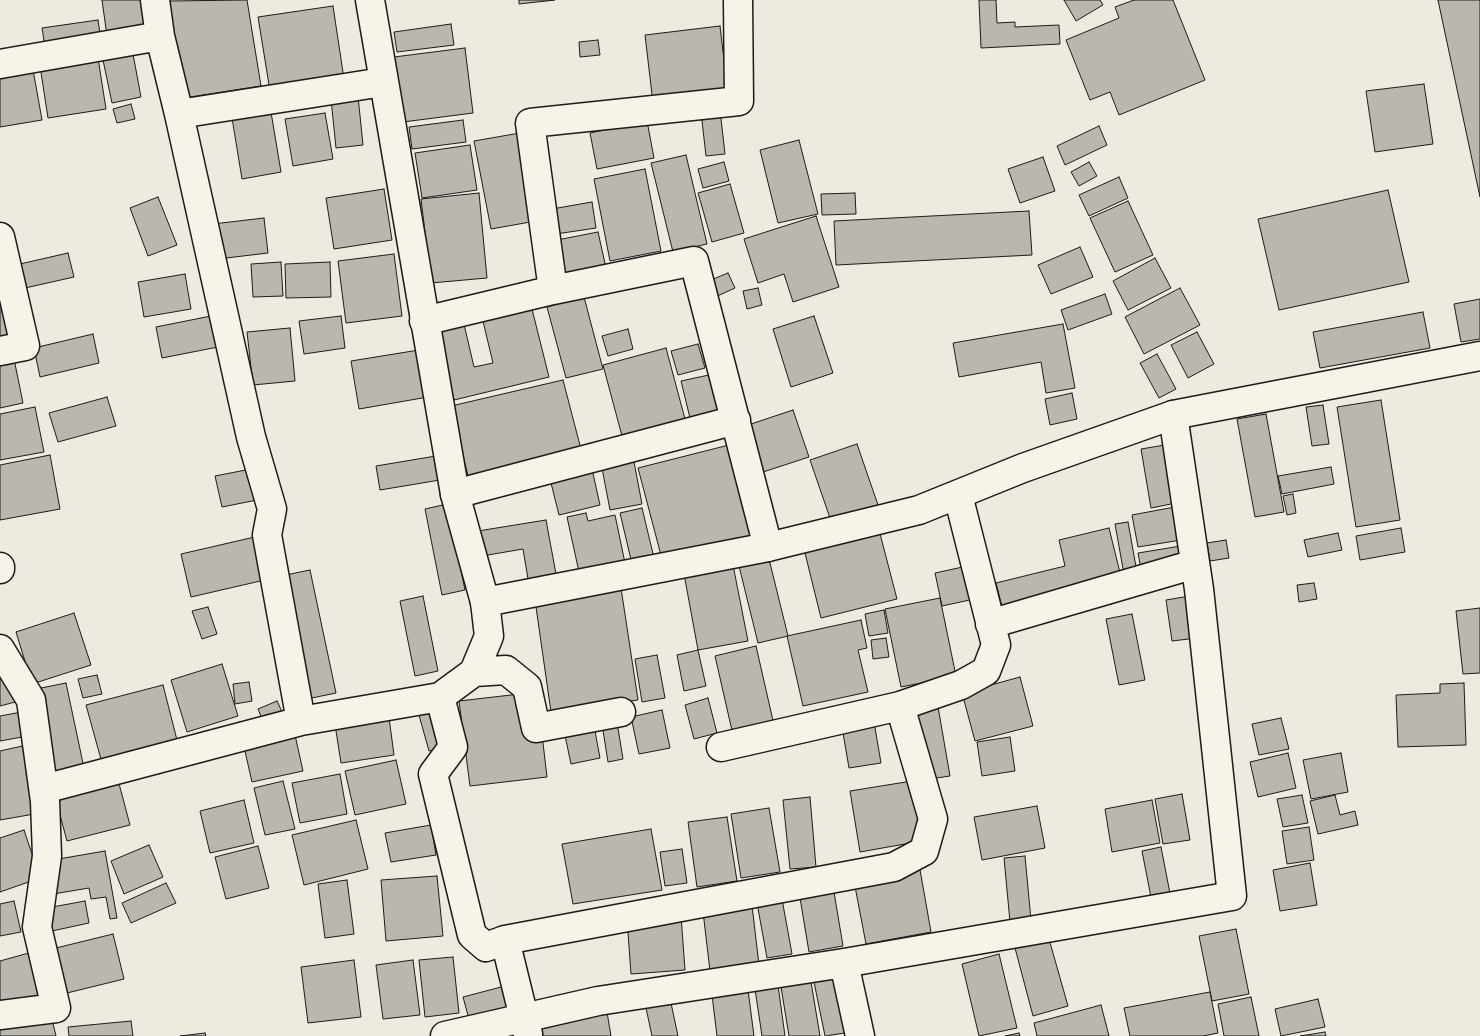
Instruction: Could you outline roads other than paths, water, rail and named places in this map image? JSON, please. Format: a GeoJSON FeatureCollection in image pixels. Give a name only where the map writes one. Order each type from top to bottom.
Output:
{"type":"FeatureCollection","features":[{"type":"Feature","properties":{"kind":"street"},"geometry":{"type":"LineString","coordinates":[[155,0],[160,36],[251,437],[272,509],[268,535],[301,721]]}},
{"type":"Feature","properties":{"kind":"street"},"geometry":{"type":"LineString","coordinates":[[44,789],[301,721],[440,697],[474,672],[489,636],[485,602],[455,494],[370,0]]}},
{"type":"Feature","properties":{"kind":"street"},"geometry":{"type":"LineString","coordinates":[[553,290],[530,123],[739,101],[738,0]]}},
{"type":"Feature","properties":{"kind":"street"},"geometry":{"type":"LineString","coordinates":[[0,64],[160,36]]}},
{"type":"Feature","properties":{"kind":"street"},"geometry":{"type":"LineString","coordinates":[[179,114],[383,82]]}},
{"type":"Feature","properties":{"kind":"street"},"geometry":{"type":"LineString","coordinates":[[0,237],[25,346],[0,351]]}},
{"type":"Feature","properties":{"kind":"street"},"geometry":{"type":"LineString","coordinates":[[424,321],[553,290],[694,262],[768,547]]}},
{"type":"Feature","properties":{"kind":"street"},"geometry":{"type":"LineString","coordinates":[[485,602],[768,547],[919,510],[1023,468],[1173,415],[1480,356]]}},
{"type":"Feature","properties":{"kind":"street"},"geometry":{"type":"LineString","coordinates":[[446,1036],[527,1027],[598,1001],[1233,904],[1195,564],[1173,415]]}},
{"type":"Feature","properties":{"kind":"street"},"geometry":{"type":"LineString","coordinates":[[455,494],[736,420]]}},
{"type":"Feature","properties":{"kind":"street"},"geometry":{"type":"LineString","coordinates":[[721,747],[900,706],[961,685],[986,671],[996,645],[958,494]]}},
{"type":"Feature","properties":{"kind":"street"},"geometry":{"type":"LineString","coordinates":[[990,624],[1195,564]]}},
{"type":"Feature","properties":{"kind":"street"},"geometry":{"type":"LineString","coordinates":[[0,649],[31,700],[44,789],[46,856],[37,927],[56,1008],[0,1015]]}},
{"type":"Feature","properties":{"kind":"street"},"geometry":{"type":"LineString","coordinates":[[474,672],[506,670],[527,687],[536,728],[621,712]]}},
{"type":"Feature","properties":{"kind":"street"},"geometry":{"type":"LineString","coordinates":[[440,697],[453,746],[433,774],[472,935],[486,947],[505,940],[894,867],[924,851],[933,819],[900,706]]}},
{"type":"Feature","properties":{"kind":"street"},"geometry":{"type":"LineString","coordinates":[[505,940],[527,1027]]}},
{"type":"Feature","properties":{"kind":"street"},"geometry":{"type":"LineString","coordinates":[[844,963],[860,1036]]}}]}
